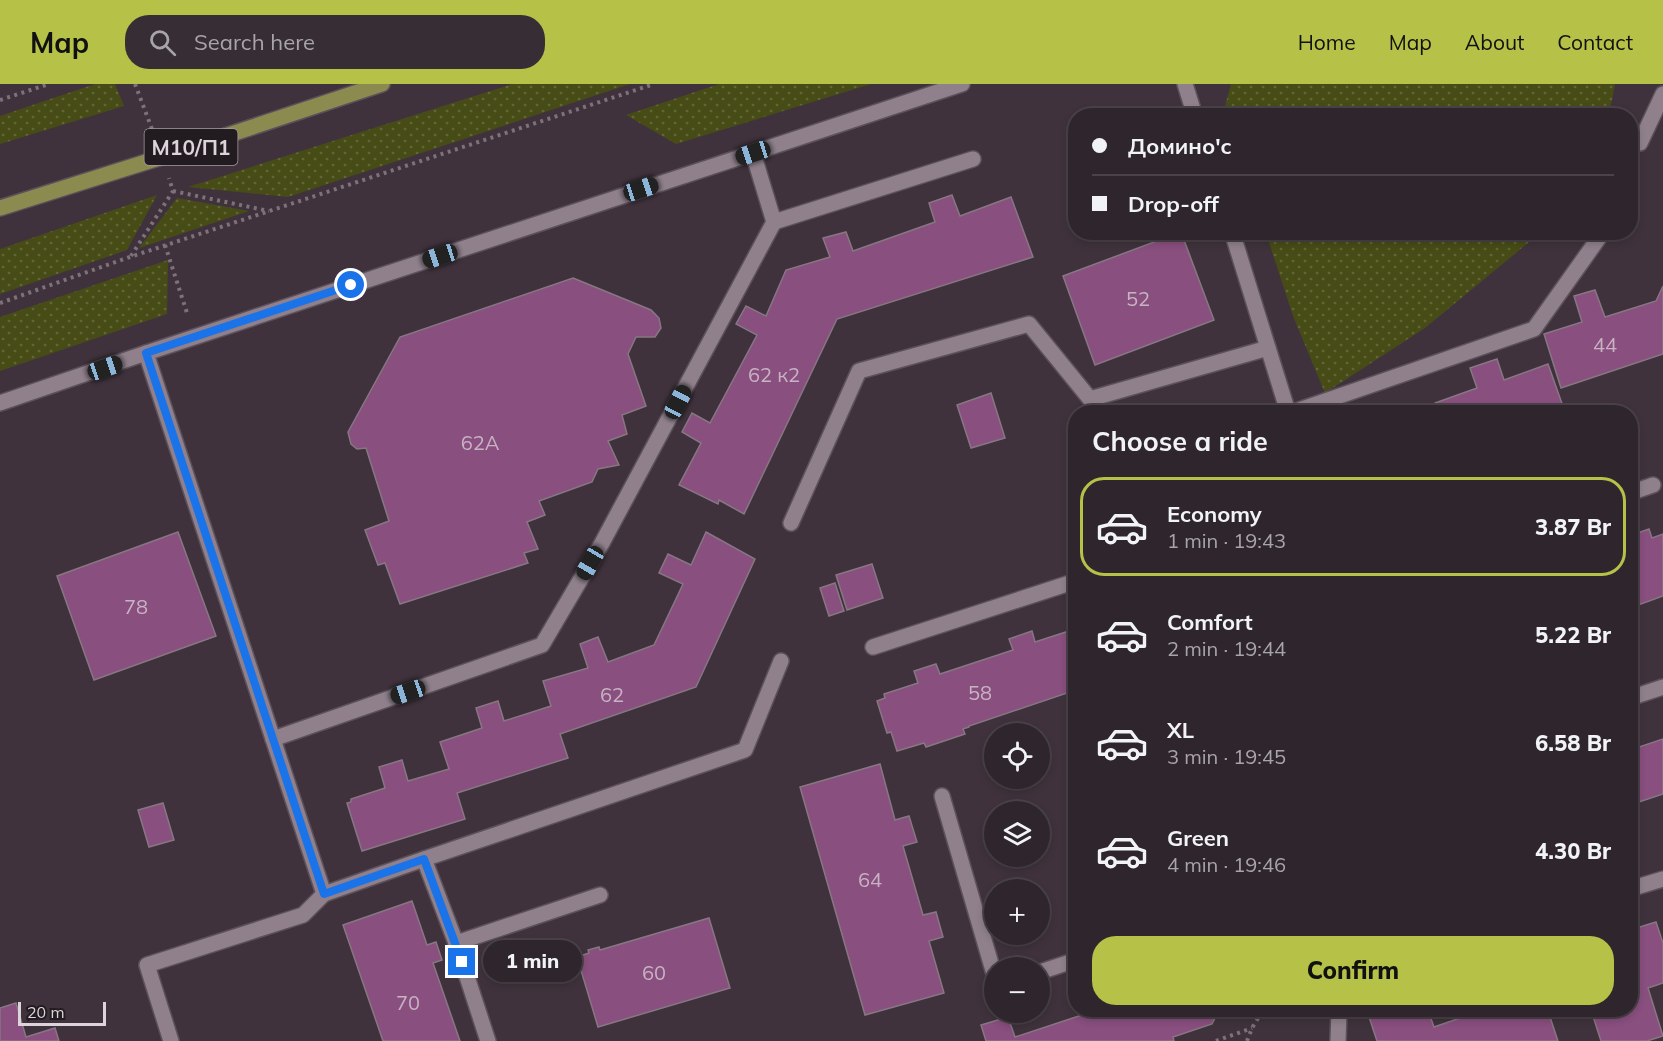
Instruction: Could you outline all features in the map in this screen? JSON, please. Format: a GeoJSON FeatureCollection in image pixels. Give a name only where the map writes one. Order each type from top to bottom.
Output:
{"type":"FeatureCollection","features":[{"type":"Feature","properties":{"kind":"main road","name":"М10/П1"},"geometry":{"type":"LineString","coordinates":[[0,208],[382,84]]}},
{"type":"Feature","properties":{"kind":"lane"},"geometry":{"type":"LineString","coordinates":[[0,403],[962,84]]}},
{"type":"Feature","properties":{"kind":"lane"},"geometry":{"type":"LineString","coordinates":[[1185,84],[1192,108]]}},
{"type":"Feature","properties":{"kind":"lane"},"geometry":{"type":"LineString","coordinates":[[1640,143],[1663,94]]}},
{"type":"Feature","properties":{"kind":"lane"},"geometry":{"type":"LineString","coordinates":[[753,153],[774,222]]}},
{"type":"Feature","properties":{"kind":"lane"},"geometry":{"type":"LineString","coordinates":[[273,739],[542,645],[602,543],[774,222],[973,159]]}},
{"type":"Feature","properties":{"kind":"lane"},"geometry":{"type":"LineString","coordinates":[[1234,240],[1286,405]]}},
{"type":"Feature","properties":{"kind":"lane"},"geometry":{"type":"LineString","coordinates":[[1313,405],[1534,329],[1597,240]]}},
{"type":"Feature","properties":{"kind":"lane"},"geometry":{"type":"LineString","coordinates":[[791,523],[859,371],[1029,324],[1091,405]]}},
{"type":"Feature","properties":{"kind":"lane"},"geometry":{"type":"LineString","coordinates":[[1095,405],[1268,348]]}},
{"type":"Feature","properties":{"kind":"lane"},"geometry":{"type":"LineString","coordinates":[[146,353],[324,894]]}},
{"type":"Feature","properties":{"kind":"lane"},"geometry":{"type":"LineString","coordinates":[[1638,490],[1653,485]]}},
{"type":"Feature","properties":{"kind":"lane"},"geometry":{"type":"LineString","coordinates":[[873,647],[1068,584]]}},
{"type":"Feature","properties":{"kind":"lane"},"geometry":{"type":"LineString","coordinates":[[171,1041],[147,965],[303,915],[324,894],[745,750],[781,661]]}},
{"type":"Feature","properties":{"kind":"lane"},"geometry":{"type":"LineString","coordinates":[[1638,695],[1663,687]]}},
{"type":"Feature","properties":{"kind":"lane"},"geometry":{"type":"LineString","coordinates":[[942,796],[989,957]]}},
{"type":"Feature","properties":{"kind":"lane"},"geometry":{"type":"LineString","coordinates":[[424,859],[456,943],[488,1041]]}},
{"type":"Feature","properties":{"kind":"lane"},"geometry":{"type":"LineString","coordinates":[[1638,887],[1663,879]]}},
{"type":"Feature","properties":{"kind":"lane"},"geometry":{"type":"LineString","coordinates":[[456,943],[600,895]]}},
{"type":"Feature","properties":{"kind":"lane"},"geometry":{"type":"LineString","coordinates":[[1050,969],[1068,963]]}},
{"type":"Feature","properties":{"kind":"lane"},"geometry":{"type":"LineString","coordinates":[[1338,1041],[1339,1017]]}},
{"type":"Feature","properties":{"kind":"path"},"geometry":{"type":"LineString","coordinates":[[0,100],[49,84]]}},
{"type":"Feature","properties":{"kind":"path"},"geometry":{"type":"LineString","coordinates":[[0,303],[165,245],[654,84]]}},
{"type":"Feature","properties":{"kind":"path"},"geometry":{"type":"LineString","coordinates":[[173,191],[270,211]]}},
{"type":"Feature","properties":{"kind":"path"},"geometry":{"type":"LineString","coordinates":[[165,245],[194,337]]}},
{"type":"Feature","properties":{"kind":"path"},"geometry":{"type":"LineString","coordinates":[[1247,1041],[1259,1017]]}},
{"type":"Feature","properties":{"kind":"path"},"geometry":{"type":"LineString","coordinates":[[1216,1041],[1252,1028]]}},
{"type":"Feature","properties":{"kind":"green space"},"geometry":{"type":"Polygon","coordinates":[[[95,84],[115,84],[124,106],[0,144],[0,116],[95,84]]]}},
{"type":"Feature","properties":{"kind":"green space"},"geometry":{"type":"Polygon","coordinates":[[[512,84],[630,84],[288,197],[188,187],[512,84]]]}},
{"type":"Feature","properties":{"kind":"green space"},"geometry":{"type":"Polygon","coordinates":[[[719,84],[871,84],[676,144],[626,115],[719,84]]]}},
{"type":"Feature","properties":{"kind":"green space"},"geometry":{"type":"Polygon","coordinates":[[[1231,84],[1615,84],[1610,108],[1225,108],[1231,84]]]}},
{"type":"Feature","properties":{"kind":"green space"},"geometry":{"type":"Polygon","coordinates":[[[157,195],[127,250],[0,294],[0,249],[157,195]]]}},
{"type":"Feature","properties":{"kind":"green space"},"geometry":{"type":"Polygon","coordinates":[[[177,198],[249,211],[139,248],[177,198]]]}},
{"type":"Feature","properties":{"kind":"green space"},"geometry":{"type":"Polygon","coordinates":[[[1268,240],[1532,240],[1425,328],[1325,393],[1293,316],[1268,240]]]}},
{"type":"Feature","properties":{"kind":"green space"},"geometry":{"type":"Polygon","coordinates":[[[168,260],[167,314],[0,371],[0,317],[168,260]]]}},
{"type":"Feature","properties":{"kind":"building"},"geometry":{"type":"Polygon","coordinates":[[[952,195],[960,216],[1011,197],[1033,257],[837,319],[744,514],[719,500],[718,504],[679,485],[701,443],[682,432],[692,413],[710,423],[757,335],[736,324],[746,306],[766,316],[786,270],[830,257],[823,238],[846,232],[853,251],[935,222],[929,203],[952,195]]]}},
{"type":"Feature","properties":{"kind":"building"},"geometry":{"type":"Polygon","coordinates":[[[1160,240],[1184,240],[1214,320],[1095,365],[1063,276],[1160,240]]]}},
{"type":"Feature","properties":{"kind":"building"},"geometry":{"type":"Polygon","coordinates":[[[573,278],[651,310],[659,318],[661,328],[655,337],[636,337],[628,354],[646,406],[622,415],[627,434],[608,441],[619,465],[598,469],[592,482],[539,501],[545,515],[527,522],[538,549],[524,553],[528,563],[400,604],[385,563],[378,565],[365,530],[389,521],[366,448],[357,449],[351,444],[348,432],[400,337],[573,278]]]}},
{"type":"Feature","properties":{"kind":"building"},"geometry":{"type":"Polygon","coordinates":[[[1663,286],[1663,354],[1561,388],[1544,334],[1582,322],[1574,296],[1595,290],[1605,317],[1656,301],[1663,286]]]}},
{"type":"Feature","properties":{"kind":"building"},"geometry":{"type":"Polygon","coordinates":[[[1497,359],[1504,380],[1548,364],[1563,405],[1436,405],[1435,403],[1477,388],[1470,368],[1497,359]]]}},
{"type":"Feature","properties":{"kind":"building"},"geometry":{"type":"Polygon","coordinates":[[[991,393],[1005,438],[971,448],[957,405],[991,393]]]}},
{"type":"Feature","properties":{"kind":"building"},"geometry":{"type":"Polygon","coordinates":[[[1649,529],[1652,538],[1663,534],[1663,596],[1638,605],[1638,533],[1649,529]]]}},
{"type":"Feature","properties":{"kind":"building"},"geometry":{"type":"Polygon","coordinates":[[[178,532],[216,636],[94,680],[57,576],[178,532]]]}},
{"type":"Feature","properties":{"kind":"building"},"geometry":{"type":"Polygon","coordinates":[[[706,532],[755,559],[696,687],[560,734],[568,758],[457,793],[465,819],[362,851],[347,803],[351,802],[351,799],[385,788],[379,767],[402,760],[408,781],[449,769],[440,742],[482,728],[476,708],[498,701],[504,721],[551,706],[543,681],[588,668],[580,644],[598,637],[608,662],[654,645],[683,584],[659,573],[668,554],[691,565],[706,532]]]}},
{"type":"Feature","properties":{"kind":"building"},"geometry":{"type":"Polygon","coordinates":[[[872,564],[883,598],[847,610],[836,575],[872,564]]]}},
{"type":"Feature","properties":{"kind":"building"},"geometry":{"type":"Polygon","coordinates":[[[835,583],[844,611],[829,616],[820,588],[835,583]]]}},
{"type":"Feature","properties":{"kind":"building"},"geometry":{"type":"Polygon","coordinates":[[[1032,631],[1035,642],[1068,631],[1068,693],[969,726],[963,729],[965,734],[926,747],[924,743],[897,751],[891,732],[887,733],[877,701],[885,698],[884,694],[918,683],[914,671],[936,664],[940,674],[1013,650],[1009,639],[1032,631]]]}},
{"type":"Feature","properties":{"kind":"building"},"geometry":{"type":"Polygon","coordinates":[[[1663,739],[1663,794],[1638,802],[1638,747],[1663,739]]]}},
{"type":"Feature","properties":{"kind":"building"},"geometry":{"type":"Polygon","coordinates":[[[880,764],[895,820],[909,816],[917,842],[903,846],[923,915],[936,912],[943,937],[929,941],[944,993],[865,1015],[800,787],[880,764]]]}},
{"type":"Feature","properties":{"kind":"building"},"geometry":{"type":"Polygon","coordinates":[[[163,803],[174,840],[149,847],[138,810],[163,803]]]}},
{"type":"Feature","properties":{"kind":"building"},"geometry":{"type":"Polygon","coordinates":[[[412,901],[427,945],[436,942],[442,960],[433,963],[460,1041],[383,1041],[343,925],[412,901]]]}},
{"type":"Feature","properties":{"kind":"building"},"geometry":{"type":"Polygon","coordinates":[[[709,918],[730,988],[598,1027],[577,957],[589,953],[588,950],[599,947],[600,950],[709,918]]]}},
{"type":"Feature","properties":{"kind":"building"},"geometry":{"type":"Polygon","coordinates":[[[1656,922],[1663,943],[1663,983],[1648,988],[1663,1036],[1647,1041],[1601,1041],[1593,1017],[1638,1017],[1638,928],[1656,922]]]}},
{"type":"Feature","properties":{"kind":"building"},"geometry":{"type":"Polygon","coordinates":[[[16,1003],[26,1037],[55,1028],[59,1041],[0,1041],[0,1008],[16,1003]]]}},
{"type":"Feature","properties":{"kind":"building"},"geometry":{"type":"Polygon","coordinates":[[[1076,1017],[1216,1017],[1212,1024],[1173,1037],[1174,1041],[986,1041],[981,1025],[1010,1023],[1015,1037],[1076,1017]]]}},
{"type":"Feature","properties":{"kind":"building"},"geometry":{"type":"Polygon","coordinates":[[[1369,1017],[1430,1017],[1434,1027],[1463,1017],[1550,1017],[1558,1041],[1377,1041],[1369,1017]]]}},
{"type":"Feature","properties":{"kind":"route"},"geometry":{"type":"LineString","coordinates":[[351,285],[146,353],[324,894],[424,859],[462,962]]}}]}
